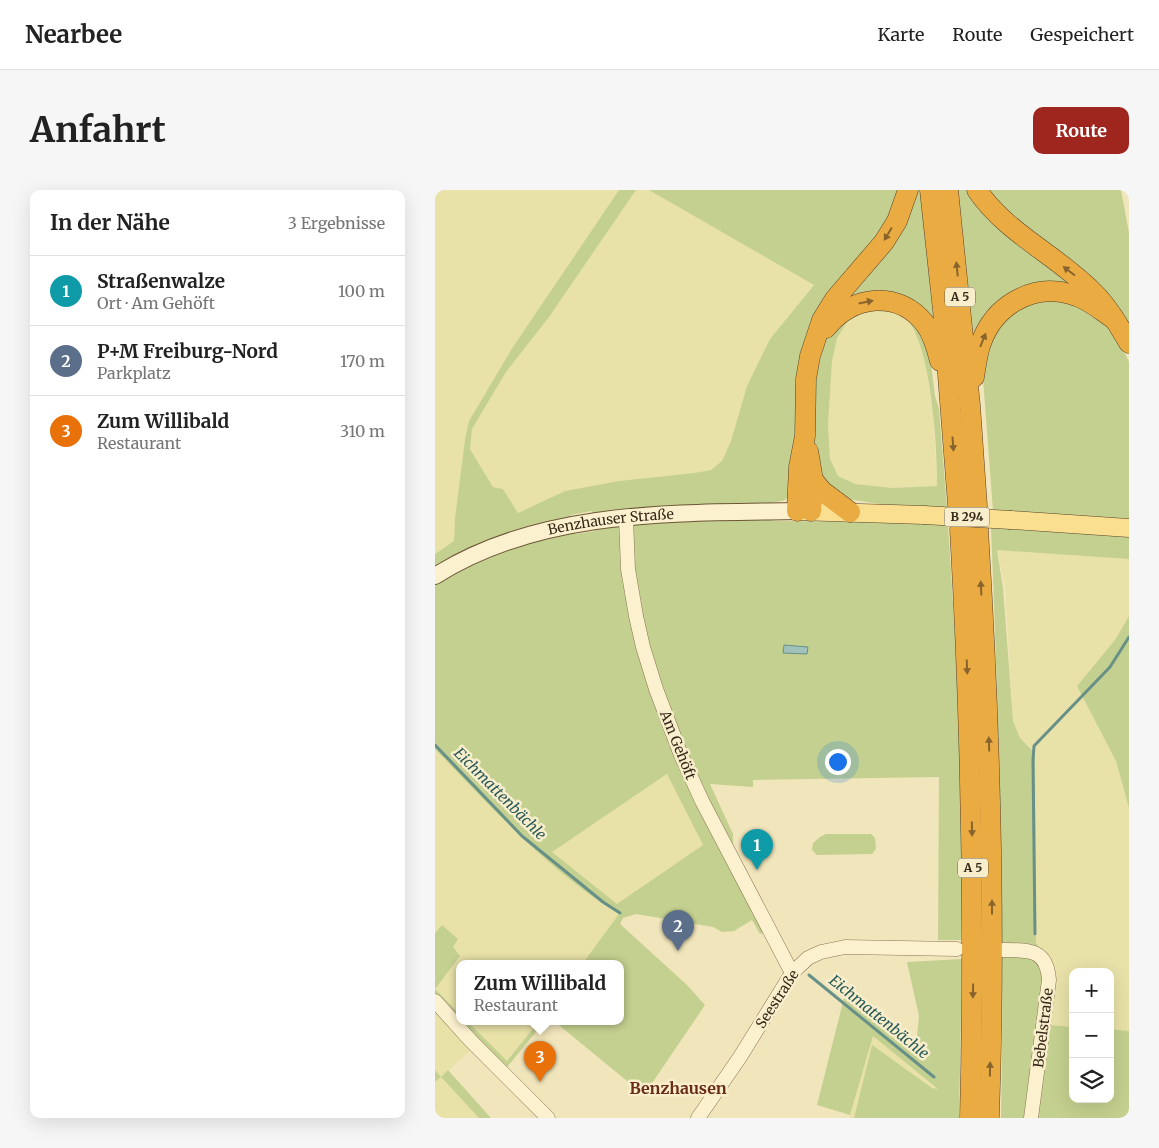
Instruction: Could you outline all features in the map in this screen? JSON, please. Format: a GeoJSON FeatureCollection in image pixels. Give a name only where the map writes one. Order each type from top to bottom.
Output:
{"type":"FeatureCollection","features":[{"type":"Feature","properties":{"kind":"highway"},"geometry":{"type":"LineString","coordinates":[[804,511],[799,467],[805,436],[807,379],[815,341],[822,320],[830,306],[884,242],[897,221],[908,190]]}},
{"type":"Feature","properties":{"kind":"highway","name":"A 5"},"geometry":{"type":"LineString","coordinates":[[930,190],[950,396],[967,505],[970,405],[948,190]]}},
{"type":"Feature","properties":{"kind":"highway"},"geometry":{"type":"LineString","coordinates":[[977,190],[997,214],[1014,230],[1094,292],[1129,343]]}},
{"type":"Feature","properties":{"kind":"highway"},"geometry":{"type":"LineString","coordinates":[[970,405],[982,341],[993,320],[1009,304],[1033,293],[1055,291],[1084,299],[1114,319]]}},
{"type":"Feature","properties":{"kind":"highway","name":"A 5"},"geometry":{"type":"LineString","coordinates":[[815,341],[832,320],[851,306],[871,300],[896,304],[915,314],[928,329],[938,353],[950,396]]}},
{"type":"Feature","properties":{"kind":"highway"},"geometry":{"type":"LineString","coordinates":[[804,511],[813,480],[805,436]]}},
{"type":"Feature","properties":{"kind":"highway"},"geometry":{"type":"LineString","coordinates":[[813,480],[822,491],[850,512]]}},
{"type":"Feature","properties":{"kind":"highway","name":"A 5"},"geometry":{"type":"LineString","coordinates":[[970,1118],[973,964],[972,817],[968,684],[969,529],[984,637],[990,794],[992,968],[989,1118]]}},
{"type":"Feature","properties":{"kind":"main road","name":"B 294"},"geometry":{"type":"LineString","coordinates":[[804,511],[924,515],[1129,528]]}},
{"type":"Feature","properties":{"kind":"main road","name":"Benzhauser Straße"},"geometry":{"type":"LineString","coordinates":[[435,576],[489,548],[531,534],[574,524],[626,518],[804,511]]}},
{"type":"Feature","properties":{"kind":"street","name":"Am Gehöft"},"geometry":{"type":"LineString","coordinates":[[626,518],[629,569],[633,597],[643,647],[656,689],[681,755],[702,801],[783,954],[788,967],[793,973]]}},
{"type":"Feature","properties":{"kind":"street","name":"Seestraße"},"geometry":{"type":"LineString","coordinates":[[698,1118],[740,1057],[793,973],[803,962],[821,952],[845,947],[957,949]]}},
{"type":"Feature","properties":{"kind":"street","name":"Bebelstraße"},"geometry":{"type":"LineString","coordinates":[[1003,950],[1035,952],[1043,959],[1048,969],[1049,980],[1031,1118]]}},
{"type":"Feature","properties":{"kind":"street"},"geometry":{"type":"LineString","coordinates":[[783,954],[803,962]]}},
{"type":"Feature","properties":{"kind":"street"},"geometry":{"type":"LineString","coordinates":[[435,1001],[456,1024]]}},
{"type":"Feature","properties":{"kind":"street"},"geometry":{"type":"LineString","coordinates":[[457,1025],[548,1118]]}},
{"type":"Feature","properties":{"kind":"shaded area"},"geometry":{"type":"Polygon","coordinates":[[[435,190],[619,190],[511,350],[469,421],[455,518],[454,542],[435,554],[435,190]]]}},
{"type":"Feature","properties":{"kind":"shaded area"},"geometry":{"type":"Polygon","coordinates":[[[636,190],[649,190],[814,284],[770,339],[747,386],[731,441],[722,461],[711,470],[619,481],[565,491],[518,513],[503,489],[493,487],[470,448],[472,429],[506,372],[549,317],[636,190]]]}},
{"type":"Feature","properties":{"kind":"shaded area"},"geometry":{"type":"Polygon","coordinates":[[[876,311],[891,312],[903,316],[914,329],[923,350],[933,411],[937,486],[892,488],[855,484],[838,476],[830,459],[828,425],[832,361],[837,338],[848,321],[861,314],[876,311]]]}},
{"type":"Feature","properties":{"kind":"shaded area"},"geometry":{"type":"Polygon","coordinates":[[[997,549],[1129,559],[1129,616],[1115,640],[1077,686],[1116,761],[1129,808],[1129,1031],[1114,1029],[1114,968],[1069,968],[1069,1027],[1050,1025],[1054,971],[1036,944],[1035,753],[1020,738],[1013,721],[1005,587],[997,549]]]}},
{"type":"Feature","properties":{"kind":"shaded area"},"geometry":{"type":"Polygon","coordinates":[[[435,749],[521,837],[601,902],[619,914],[585,960],[456,960],[456,1010],[435,989],[452,947],[458,939],[442,925],[435,933],[435,749]]]}},
{"type":"Feature","properties":{"kind":"shaded area"},"geometry":{"type":"Polygon","coordinates":[[[667,774],[703,845],[617,904],[552,852],[667,774]]]}},
{"type":"Feature","properties":{"kind":"shaded area"},"geometry":{"type":"Polygon","coordinates":[[[435,1011],[471,1050],[441,1077],[435,1070],[435,1011]]]}},
{"type":"Feature","properties":{"kind":"shaded area"},"geometry":{"type":"Polygon","coordinates":[[[471,1025],[536,1025],[507,1061],[471,1025]]]}},
{"type":"Feature","properties":{"kind":"shaded area"},"geometry":{"type":"Polygon","coordinates":[[[873,1036],[939,1090],[932,1088],[872,1046],[854,1118],[849,1118],[873,1036]]]}},
{"type":"Feature","properties":{"kind":"shaded area"},"geometry":{"type":"Polygon","coordinates":[[[441,1077],[479,1118],[435,1118],[435,1082],[441,1077]]]}},
{"type":"Feature","properties":{"kind":"green space"},"geometry":{"type":"Polygon","coordinates":[[[619,190],[636,190],[549,317],[506,372],[472,429],[470,449],[493,487],[503,489],[518,513],[565,491],[619,481],[711,470],[722,461],[731,441],[747,386],[770,339],[814,285],[649,190],[902,190],[892,217],[834,292],[796,415],[793,480],[790,495],[785,500],[772,503],[773,521],[913,522],[948,525],[958,684],[962,851],[961,940],[938,940],[939,777],[753,780],[753,787],[710,784],[733,834],[733,843],[726,847],[765,932],[760,934],[752,920],[734,931],[722,932],[713,927],[636,914],[623,918],[620,924],[687,985],[705,1005],[644,1095],[559,1025],[624,1025],[624,960],[585,960],[619,914],[569,879],[545,859],[435,749],[435,554],[454,541],[455,518],[469,421],[511,350],[619,190]],[[592,511],[571,515],[576,534],[595,531],[592,511]],[[667,774],[552,852],[617,904],[703,845],[667,774]]]}},
{"type":"Feature","properties":{"kind":"green space"},"geometry":{"type":"Polygon","coordinates":[[[914,190],[919,190],[921,196],[934,326],[924,316],[839,304],[914,190]]]}},
{"type":"Feature","properties":{"kind":"green space"},"geometry":{"type":"Polygon","coordinates":[[[958,190],[972,190],[1083,289],[1051,286],[974,339],[958,190]]]}},
{"type":"Feature","properties":{"kind":"green space"},"geometry":{"type":"Polygon","coordinates":[[[982,190],[1121,190],[1129,233],[1129,329],[982,190]]]}},
{"type":"Feature","properties":{"kind":"green space"},"geometry":{"type":"Polygon","coordinates":[[[1045,296],[1090,307],[1117,337],[1129,362],[1129,519],[993,511],[982,365],[999,318],[1045,296]]]}},
{"type":"Feature","properties":{"kind":"green space"},"geometry":{"type":"Polygon","coordinates":[[[895,308],[928,340],[935,396],[939,409],[947,508],[903,508],[842,498],[834,495],[815,466],[813,439],[814,393],[819,360],[826,336],[846,313],[895,308]],[[876,311],[861,314],[848,321],[837,338],[832,361],[828,425],[830,459],[838,476],[855,484],[892,488],[937,486],[936,448],[931,396],[920,346],[913,327],[903,316],[893,312],[876,311]]]}},
{"type":"Feature","properties":{"kind":"green space"},"geometry":{"type":"Polygon","coordinates":[[[991,528],[1129,536],[1129,559],[997,550],[1003,588],[1013,721],[1020,738],[1035,753],[1036,943],[1054,971],[1050,1025],[1069,1027],[1069,1103],[1114,1103],[1114,1029],[1129,1031],[1129,1118],[1001,1118],[1001,823],[991,528]]]}},
{"type":"Feature","properties":{"kind":"green space"},"geometry":{"type":"Polygon","coordinates":[[[1129,616],[1129,808],[1116,761],[1077,686],[1115,640],[1129,616]]]}},
{"type":"Feature","properties":{"kind":"green space"},"geometry":{"type":"Polygon","coordinates":[[[826,834],[871,834],[875,838],[876,849],[872,854],[817,855],[812,850],[813,843],[826,834]]]}},
{"type":"Feature","properties":{"kind":"green space"},"geometry":{"type":"Polygon","coordinates":[[[442,925],[458,939],[453,947],[460,956],[435,989],[435,933],[442,925]]]}},
{"type":"Feature","properties":{"kind":"green space"},"geometry":{"type":"Polygon","coordinates":[[[962,959],[959,1118],[854,1118],[872,1045],[932,1088],[938,1089],[873,1036],[850,1115],[817,1105],[844,998],[915,1055],[919,1016],[907,962],[962,959]]]}},
{"type":"Feature","properties":{"kind":"green space"},"geometry":{"type":"Polygon","coordinates":[[[435,989],[456,1010],[456,1025],[471,1025],[507,1061],[536,1025],[542,1025],[499,1077],[435,1011],[435,989]]]}},
{"type":"Feature","properties":{"kind":"green space"},"geometry":{"type":"Polygon","coordinates":[[[435,1070],[441,1077],[435,1082],[435,1070]]]}},
{"type":"Feature","properties":{"kind":"green space"},"geometry":{"type":"Polygon","coordinates":[[[448,1070],[491,1118],[479,1118],[441,1077],[448,1070]]]}},
{"type":"Feature","properties":{"kind":"water"},"geometry":{"type":"Polygon","coordinates":[[[784,645],[808,647],[807,654],[783,653],[784,645]]]}},
{"type":"Feature","properties":{"kind":"waterway"},"geometry":{"type":"LineString","coordinates":[[1035,934],[1034,746],[1110,667],[1129,637]]}},
{"type":"Feature","properties":{"kind":"waterway","name":"Eichmattenbächle"},"geometry":{"type":"LineString","coordinates":[[435,745],[522,836],[603,902],[620,913]]}},
{"type":"Feature","properties":{"kind":"waterway","name":"Eichmattenbächle"},"geometry":{"type":"LineString","coordinates":[[809,975],[934,1077]]}},
{"type":"Feature","properties":{"kind":"place","name":"Straßenwalze"},"geometry":{"type":"Point","coordinates":[757,870]}},
{"type":"Feature","properties":{"kind":"place","name":"P+M Freiburg-Nord"},"geometry":{"type":"Point","coordinates":[678,951]}},
{"type":"Feature","properties":{"kind":"place","name":"Zum Willibald"},"geometry":{"type":"Point","coordinates":[540,1082]}},
{"type":"Feature","properties":{"kind":"district","name":"Benzhausen"},"geometry":{"type":"Point","coordinates":[678,1088]}}]}
